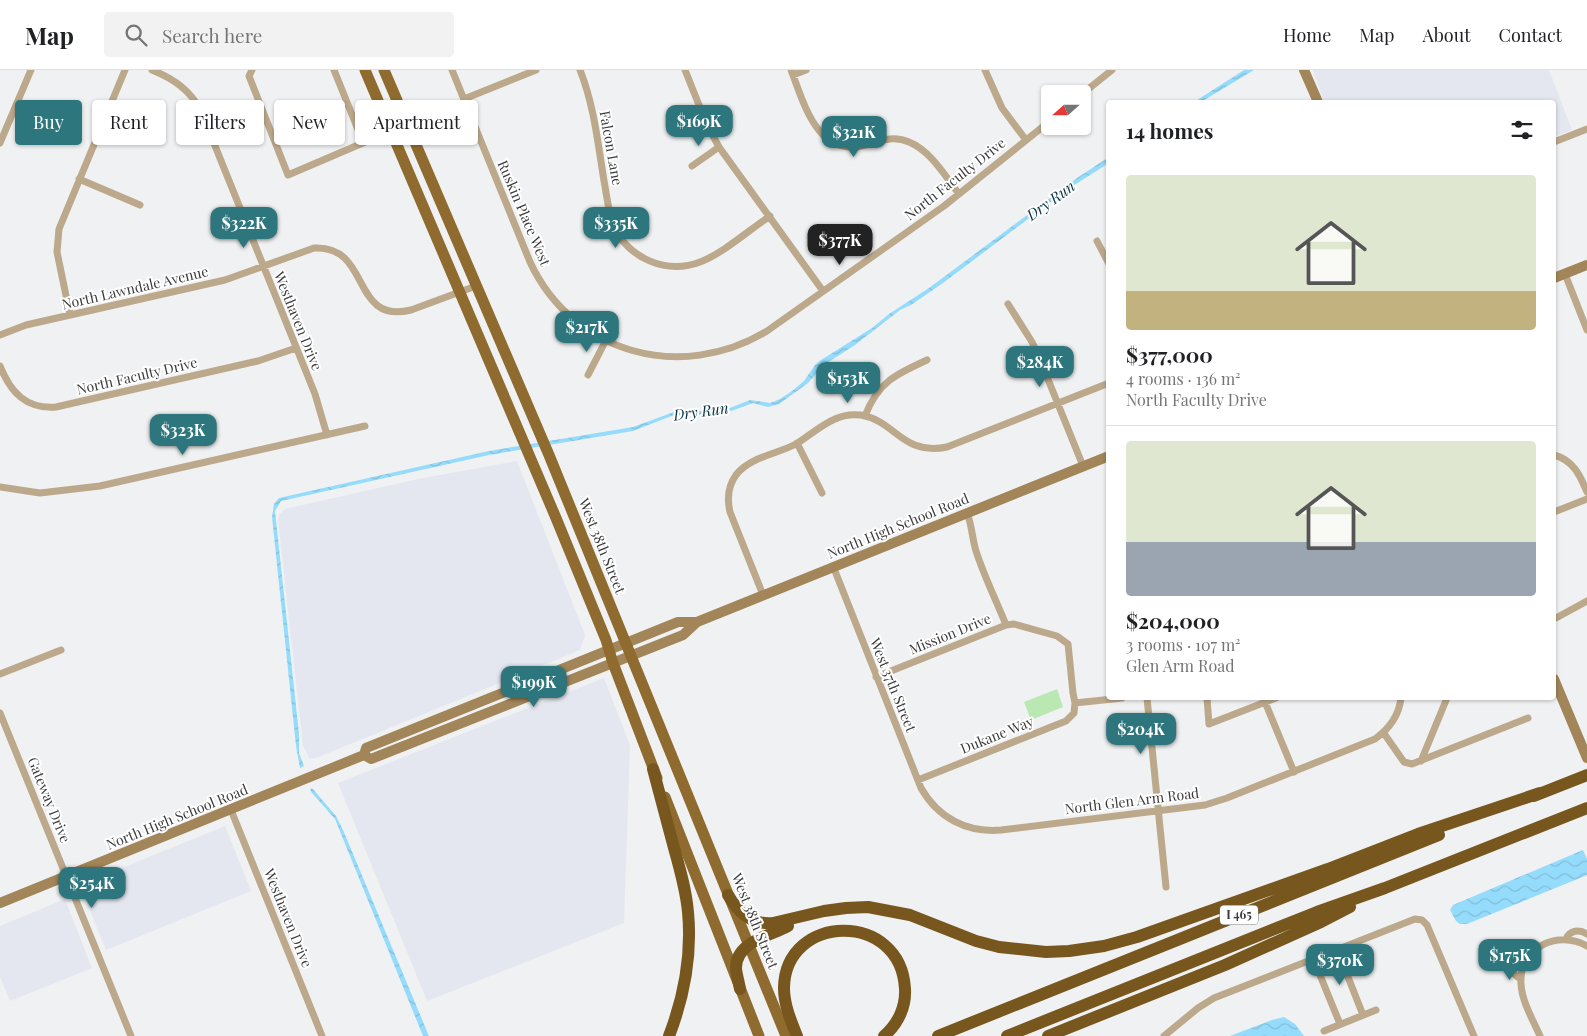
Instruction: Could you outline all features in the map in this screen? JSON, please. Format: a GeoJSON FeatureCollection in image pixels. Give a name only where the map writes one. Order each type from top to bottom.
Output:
{"type":"FeatureCollection","features":[{"type":"Feature","properties":{"kind":"highway"},"geometry":{"type":"LineString","coordinates":[[653,769],[681,874],[687,900],[689,921],[685,982],[669,1036]]}},
{"type":"Feature","properties":{"kind":"highway","name":"I 465"},"geometry":{"type":"LineString","coordinates":[[938,1036],[1587,775]]}},
{"type":"Feature","properties":{"kind":"highway"},"geometry":{"type":"LineString","coordinates":[[728,895],[739,912],[756,922],[773,924],[835,909],[868,907],[910,915],[976,941],[999,947],[1046,952],[1098,947],[1137,937],[1328,869],[1418,834],[1540,793]]}},
{"type":"Feature","properties":{"kind":"highway","name":"I 465"},"geometry":{"type":"LineString","coordinates":[[1008,1036],[1316,912],[1385,888],[1587,808]]}},
{"type":"Feature","properties":{"kind":"highway"},"geometry":{"type":"LineString","coordinates":[[1048,1036],[1225,965],[1321,922],[1385,888]]}},
{"type":"Feature","properties":{"kind":"highway"},"geometry":{"type":"LineString","coordinates":[[740,989],[737,963],[742,952],[763,937],[808,915]]}},
{"type":"Feature","properties":{"kind":"highway"},"geometry":{"type":"LineString","coordinates":[[797,1036],[784,993],[785,980],[790,964],[801,948],[810,941],[826,933],[844,929],[862,932],[878,939],[895,956],[901,967],[905,985],[904,1003],[898,1020],[884,1036]]}},
{"type":"Feature","properties":{"kind":"highway"},"geometry":{"type":"LineString","coordinates":[[1060,1036],[1091,1020]]}},
{"type":"Feature","properties":{"kind":"main road"},"geometry":{"type":"LineString","coordinates":[[365,70],[378,100]]}},
{"type":"Feature","properties":{"kind":"main road","name":"West 38th Street"},"geometry":{"type":"LineString","coordinates":[[384,70],[549,455],[786,1036]]}},
{"type":"Feature","properties":{"kind":"main road"},"geometry":{"type":"LineString","coordinates":[[397,145],[532,458],[610,650],[612,663],[759,1036]]}},
{"type":"Feature","properties":{"kind":"street"},"geometry":{"type":"LineString","coordinates":[[0,143],[31,70]]}},
{"type":"Feature","properties":{"kind":"street"},"geometry":{"type":"LineString","coordinates":[[70,315],[58,258],[57,239],[60,223],[125,70]]}},
{"type":"Feature","properties":{"kind":"street","name":"Westhaven Drive"},"geometry":{"type":"LineString","coordinates":[[152,70],[180,85],[190,94],[199,108],[318,402],[327,435]]}},
{"type":"Feature","properties":{"kind":"street"},"geometry":{"type":"LineString","coordinates":[[252,70],[249,76],[288,175],[356,145]]}},
{"type":"Feature","properties":{"kind":"street"},"geometry":{"type":"LineString","coordinates":[[334,70],[355,122]]}},
{"type":"Feature","properties":{"kind":"street","name":"Ruskin Place West"},"geometry":{"type":"LineString","coordinates":[[452,70],[464,100]]}},
{"type":"Feature","properties":{"kind":"street"},"geometry":{"type":"LineString","coordinates":[[464,100],[536,70]]}},
{"type":"Feature","properties":{"kind":"street","name":"Falcon Lane"},"geometry":{"type":"LineString","coordinates":[[580,70],[589,95],[611,216],[621,238],[637,254],[651,262],[664,266],[677,267],[693,264],[714,255],[770,216]]}},
{"type":"Feature","properties":{"kind":"street"},"geometry":{"type":"LineString","coordinates":[[685,70],[707,125],[719,147],[823,291]]}},
{"type":"Feature","properties":{"kind":"street"},"geometry":{"type":"LineString","coordinates":[[806,70],[792,73],[814,124],[822,134],[842,145],[855,147],[890,139],[909,142],[925,152],[959,194]]}},
{"type":"Feature","properties":{"kind":"street"},"geometry":{"type":"LineString","coordinates":[[985,70],[1002,108],[1026,140]]}},
{"type":"Feature","properties":{"kind":"street"},"geometry":{"type":"LineString","coordinates":[[1091,87],[1112,70]]}},
{"type":"Feature","properties":{"kind":"street"},"geometry":{"type":"LineString","coordinates":[[1304,70],[1317,100]]}},
{"type":"Feature","properties":{"kind":"street","name":"North Faculty Drive"},"geometry":{"type":"LineString","coordinates":[[606,340],[624,349],[652,356],[681,357],[710,354],[738,346],[758,336],[930,216],[1041,128]]}},
{"type":"Feature","properties":{"kind":"street"},"geometry":{"type":"LineString","coordinates":[[1556,141],[1587,129]]}},
{"type":"Feature","properties":{"kind":"street","name":"Ruskin Place West"},"geometry":{"type":"LineString","coordinates":[[478,134],[537,276],[546,290],[566,312],[589,330],[606,340]]}},
{"type":"Feature","properties":{"kind":"street"},"geometry":{"type":"LineString","coordinates":[[692,166],[719,147]]}},
{"type":"Feature","properties":{"kind":"street"},"geometry":{"type":"LineString","coordinates":[[79,179],[140,205]]}},
{"type":"Feature","properties":{"kind":"street"},"geometry":{"type":"LineString","coordinates":[[1097,241],[1106,258]]}},
{"type":"Feature","properties":{"kind":"street","name":"North Lawndale Avenue"},"geometry":{"type":"LineString","coordinates":[[0,335],[26,325],[225,280],[307,250],[321,248],[341,254],[350,262],[357,273],[362,287],[371,300],[379,306],[392,311],[408,311],[476,286]]}},
{"type":"Feature","properties":{"kind":"street"},"geometry":{"type":"LineString","coordinates":[[1556,277],[1587,265]]}},
{"type":"Feature","properties":{"kind":"street"},"geometry":{"type":"LineString","coordinates":[[1565,274],[1587,330]]}},
{"type":"Feature","properties":{"kind":"street"},"geometry":{"type":"LineString","coordinates":[[1008,304],[1032,342],[1083,466]]}},
{"type":"Feature","properties":{"kind":"street"},"geometry":{"type":"LineString","coordinates":[[588,375],[606,340]]}},
{"type":"Feature","properties":{"kind":"street","name":"North Faculty Drive"},"geometry":{"type":"LineString","coordinates":[[0,366],[10,386],[21,398],[43,407],[56,407],[258,361],[296,348]]}},
{"type":"Feature","properties":{"kind":"street"},"geometry":{"type":"LineString","coordinates":[[865,416],[873,397],[883,385],[905,370],[928,360]]}},
{"type":"Feature","properties":{"kind":"street"},"geometry":{"type":"LineString","coordinates":[[764,595],[730,512],[728,502],[729,489],[734,477],[746,465],[797,443],[836,418],[852,414],[865,416],[877,421],[909,444],[921,448],[934,449],[953,445],[1106,384]]}},
{"type":"Feature","properties":{"kind":"street"},"geometry":{"type":"LineString","coordinates":[[0,487],[40,493],[94,487],[365,426]]}},
{"type":"Feature","properties":{"kind":"street"},"geometry":{"type":"LineString","coordinates":[[797,443],[822,493]]}},
{"type":"Feature","properties":{"kind":"street"},"geometry":{"type":"LineString","coordinates":[[1556,456],[1565,459],[1576,468],[1587,492]]}},
{"type":"Feature","properties":{"kind":"street","name":"North High School Road"},"geometry":{"type":"LineString","coordinates":[[364,755],[371,759],[631,656],[683,635],[697,622],[1106,457]]}},
{"type":"Feature","properties":{"kind":"street"},"geometry":{"type":"LineString","coordinates":[[1556,511],[1587,499]]}},
{"type":"Feature","properties":{"kind":"street"},"geometry":{"type":"LineString","coordinates":[[968,513],[973,527],[973,538],[977,554],[1006,624],[1014,624],[1057,636],[1068,644],[1075,703],[1106,700]]}},
{"type":"Feature","properties":{"kind":"street","name":"West 37th Street"},"geometry":{"type":"LineString","coordinates":[[833,566],[918,780],[926,795],[937,808]]}},
{"type":"Feature","properties":{"kind":"street"},"geometry":{"type":"LineString","coordinates":[[1556,618],[1587,601]]}},
{"type":"Feature","properties":{"kind":"street","name":"North High School Road"},"geometry":{"type":"LineString","coordinates":[[364,755],[366,748],[678,622],[697,622]]}},
{"type":"Feature","properties":{"kind":"street","name":"Mission Drive"},"geometry":{"type":"LineString","coordinates":[[876,677],[1006,624]]}},
{"type":"Feature","properties":{"kind":"street"},"geometry":{"type":"LineString","coordinates":[[0,674],[61,650]]}},
{"type":"Feature","properties":{"kind":"street"},"geometry":{"type":"LineString","coordinates":[[1556,683],[1586,757]]}},
{"type":"Feature","properties":{"kind":"street"},"geometry":{"type":"LineString","coordinates":[[1147,700],[1166,887]]}},
{"type":"Feature","properties":{"kind":"street"},"geometry":{"type":"LineString","coordinates":[[1207,700],[1209,724],[1270,700]]}},
{"type":"Feature","properties":{"kind":"street"},"geometry":{"type":"LineString","coordinates":[[1400,700],[1394,718],[1383,732],[1407,764],[1412,764],[1528,718]]}},
{"type":"Feature","properties":{"kind":"street"},"geometry":{"type":"LineString","coordinates":[[1421,760],[1446,700]]}},
{"type":"Feature","properties":{"kind":"street"},"geometry":{"type":"LineString","coordinates":[[1265,702],[1294,772]]}},
{"type":"Feature","properties":{"kind":"street","name":"Dukane Way"},"geometry":{"type":"LineString","coordinates":[[918,780],[1066,721],[1074,714],[1075,703]]}},
{"type":"Feature","properties":{"kind":"street","name":"Gateway Drive"},"geometry":{"type":"LineString","coordinates":[[0,713],[131,1036]]}},
{"type":"Feature","properties":{"kind":"street","name":"North Glen Arm Road"},"geometry":{"type":"LineString","coordinates":[[937,808],[957,824],[991,831],[1185,809],[1211,804],[1294,772],[1369,742],[1383,732]]}},
{"type":"Feature","properties":{"kind":"street","name":"North High School Road"},"geometry":{"type":"LineString","coordinates":[[0,903],[364,755]]}},
{"type":"Feature","properties":{"kind":"street","name":"Westhaven Drive"},"geometry":{"type":"LineString","coordinates":[[231,810],[322,1036]]}},
{"type":"Feature","properties":{"kind":"street"},"geometry":{"type":"LineString","coordinates":[[1164,1036],[1209,1000],[1413,919],[1420,919],[1428,925],[1474,1036]]}},
{"type":"Feature","properties":{"kind":"street"},"geometry":{"type":"LineString","coordinates":[[1566,939],[1568,935],[1575,931],[1582,931],[1587,934]]}},
{"type":"Feature","properties":{"kind":"street"},"geometry":{"type":"LineString","coordinates":[[1540,1036],[1523,995],[1521,979],[1525,962],[1538,947],[1547,942],[1566,939],[1577,941],[1587,946]]}},
{"type":"Feature","properties":{"kind":"street"},"geometry":{"type":"LineString","coordinates":[[1337,949],[1363,1015]]}},
{"type":"Feature","properties":{"kind":"street"},"geometry":{"type":"LineString","coordinates":[[1521,979],[1513,973],[1512,960],[1520,954],[1530,955]]}},
{"type":"Feature","properties":{"kind":"street"},"geometry":{"type":"LineString","coordinates":[[1314,958],[1340,1024]]}},
{"type":"Feature","properties":{"kind":"street"},"geometry":{"type":"LineString","coordinates":[[1324,1031],[1376,1010]]}},
{"type":"Feature","properties":{"kind":"shaded area"},"geometry":{"type":"Polygon","coordinates":[[[1313,70],[1549,70],[1572,130],[1556,136],[1556,100],[1323,100],[1313,70]]]}},
{"type":"Feature","properties":{"kind":"shaded area"},"geometry":{"type":"Polygon","coordinates":[[[517,461],[585,635],[580,650],[310,759],[303,746],[278,520],[279,515],[285,509],[418,479],[517,461]]]}},
{"type":"Feature","properties":{"kind":"shaded area"},"geometry":{"type":"Polygon","coordinates":[[[604,678],[630,745],[624,923],[427,1001],[338,783],[604,678]]]}},
{"type":"Feature","properties":{"kind":"shaded area"},"geometry":{"type":"Polygon","coordinates":[[[225,826],[251,891],[106,950],[80,885],[225,826]]]}},
{"type":"Feature","properties":{"kind":"shaded area"},"geometry":{"type":"Polygon","coordinates":[[[65,899],[92,968],[10,1001],[0,977],[0,926],[65,899]]]}},
{"type":"Feature","properties":{"kind":"green space"},"geometry":{"type":"Polygon","coordinates":[[[1057,689],[1063,707],[1031,720],[1024,702],[1057,689]]]}},
{"type":"Feature","properties":{"kind":"water"},"geometry":{"type":"Polygon","coordinates":[[[1244,70],[1254,70],[1204,100],[1197,100],[1244,70]]]}},
{"type":"Feature","properties":{"kind":"water","name":"Dry Run"},"geometry":{"type":"Polygon","coordinates":[[[1106,159],[1106,165],[1068,189],[943,283],[911,305],[900,310],[855,345],[824,365],[808,383],[779,404],[768,407],[753,403],[723,414],[674,415],[633,431],[489,455],[281,501],[275,511],[299,734],[299,753],[304,766],[300,768],[296,746],[272,517],[274,504],[279,498],[489,451],[633,427],[674,412],[725,410],[750,400],[770,403],[780,399],[804,381],[815,365],[821,360],[872,328],[889,314],[929,288],[1077,178],[1106,159]]]}},
{"type":"Feature","properties":{"kind":"water"},"geometry":{"type":"Polygon","coordinates":[[[312,788],[336,816],[343,830],[429,1036],[423,1036],[335,819],[312,793],[310,790],[312,788]]]}},
{"type":"Feature","properties":{"kind":"water"},"geometry":{"type":"Polygon","coordinates":[[[1583,850],[1587,859],[1587,875],[1585,876],[1467,924],[1460,924],[1456,921],[1450,910],[1453,905],[1583,850]]]}},
{"type":"Feature","properties":{"kind":"water"},"geometry":{"type":"Polygon","coordinates":[[[1284,1017],[1295,1024],[1304,1036],[1230,1036],[1272,1020],[1284,1017]]]}}]}
